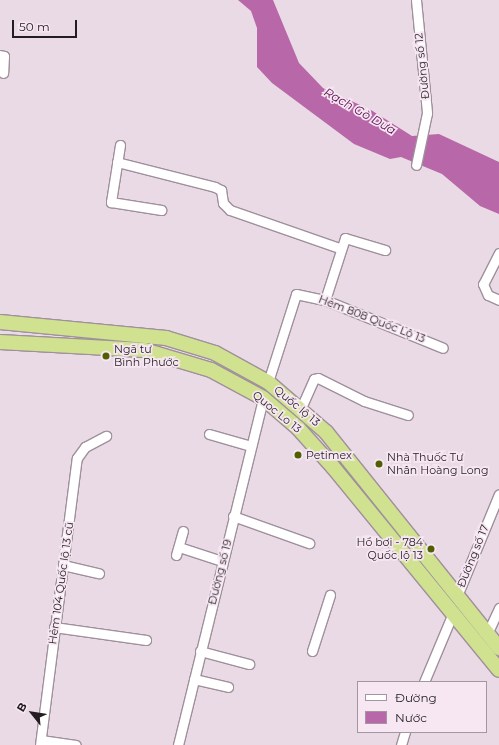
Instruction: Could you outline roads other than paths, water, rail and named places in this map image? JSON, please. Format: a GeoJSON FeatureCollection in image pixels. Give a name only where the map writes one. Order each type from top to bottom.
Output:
{"type":"FeatureCollection","features":[{"type":"Feature","properties":{"kind":"highway","name":"Quốc lộ 13"},"geometry":{"type":"LineString","coordinates":[[0,322],[166,338],[215,353],[268,382],[301,408],[356,467],[499,648]]}},
{"type":"Feature","properties":{"kind":"highway","name":"Quoc Lo 13"},"geometry":{"type":"LineString","coordinates":[[0,342],[144,350],[211,370],[263,398],[298,428],[329,463],[499,670]]}},
{"type":"Feature","properties":{"kind":"street","name":"Đường số 12"},"geometry":{"type":"LineString","coordinates":[[416,0],[427,113],[425,132],[416,165]]}},
{"type":"Feature","properties":{"kind":"street"},"geometry":{"type":"LineString","coordinates":[[0,55],[4,56],[3,73]]}},
{"type":"Feature","properties":{"kind":"street"},"geometry":{"type":"LineString","coordinates":[[120,145],[111,202],[161,210]]}},
{"type":"Feature","properties":{"kind":"street"},"geometry":{"type":"LineString","coordinates":[[117,162],[215,187],[221,190],[223,203],[230,210],[339,248]]}},
{"type":"Feature","properties":{"kind":"street"},"geometry":{"type":"LineString","coordinates":[[325,300],[339,248],[345,238],[385,250]]}},
{"type":"Feature","properties":{"kind":"street"},"geometry":{"type":"LineString","coordinates":[[499,253],[483,284],[488,294],[499,300]]}},
{"type":"Feature","properties":{"kind":"street","name":"Hẻm 808 Quốc Lộ 13"},"geometry":{"type":"LineString","coordinates":[[268,382],[296,294],[325,300],[443,348]]}},
{"type":"Feature","properties":{"kind":"street"},"geometry":{"type":"LineString","coordinates":[[301,408],[314,379],[318,378],[364,401],[408,415]]}},
{"type":"Feature","properties":{"kind":"street","name":"Đường số 19"},"geometry":{"type":"LineString","coordinates":[[178,745],[263,398]]}},
{"type":"Feature","properties":{"kind":"street"},"geometry":{"type":"LineString","coordinates":[[209,434],[251,446]]}},
{"type":"Feature","properties":{"kind":"street","name":"Hẻm 104 Quốc lộ 13 cũ"},"geometry":{"type":"LineString","coordinates":[[41,743],[54,627],[77,458],[85,446],[106,436]]}},
{"type":"Feature","properties":{"kind":"street","name":"Đường số 17"},"geometry":{"type":"LineString","coordinates":[[457,596],[499,494]]}},
{"type":"Feature","properties":{"kind":"street"},"geometry":{"type":"LineString","coordinates":[[233,516],[309,543]]}},
{"type":"Feature","properties":{"kind":"street"},"geometry":{"type":"LineString","coordinates":[[183,531],[178,551],[222,561]]}},
{"type":"Feature","properties":{"kind":"street"},"geometry":{"type":"LineString","coordinates":[[63,565],[99,573]]}},
{"type":"Feature","properties":{"kind":"street"},"geometry":{"type":"LineString","coordinates":[[312,651],[330,595]]}},
{"type":"Feature","properties":{"kind":"street"},"geometry":{"type":"LineString","coordinates":[[487,634],[499,608]]}},
{"type":"Feature","properties":{"kind":"street"},"geometry":{"type":"LineString","coordinates":[[424,681],[453,613]]}},
{"type":"Feature","properties":{"kind":"street"},"geometry":{"type":"LineString","coordinates":[[54,627],[146,640]]}},
{"type":"Feature","properties":{"kind":"street"},"geometry":{"type":"LineString","coordinates":[[200,651],[249,664]]}},
{"type":"Feature","properties":{"kind":"street"},"geometry":{"type":"LineString","coordinates":[[194,679],[228,687]]}},
{"type":"Feature","properties":{"kind":"street"},"geometry":{"type":"LineString","coordinates":[[401,745],[405,733]]}},
{"type":"Feature","properties":{"kind":"street"},"geometry":{"type":"LineString","coordinates":[[41,743],[76,745]]}},
{"type":"Feature","properties":{"kind":"water","name":"Rạch Gò Dưa"},"geometry":{"type":"Polygon","coordinates":[[[238,0],[273,0],[299,63],[323,88],[371,110],[412,136],[439,134],[499,162],[499,214],[480,206],[442,174],[401,157],[390,159],[354,144],[272,83],[257,67],[257,28],[251,11],[238,0]]]}},
{"type":"Feature","properties":{"kind":"place","name":"Ngã tư Bình Phước"},"geometry":{"type":"Point","coordinates":[106,356]}},
{"type":"Feature","properties":{"kind":"place","name":"Petimex"},"geometry":{"type":"Point","coordinates":[298,455]}},
{"type":"Feature","properties":{"kind":"place","name":"Nhà Thuốc Tư Nhân Hoàng Long"},"geometry":{"type":"Point","coordinates":[379,464]}},
{"type":"Feature","properties":{"kind":"place","name":"Hồ bơi - 784 Quốc lộ 13"},"geometry":{"type":"Point","coordinates":[431,549]}}]}
